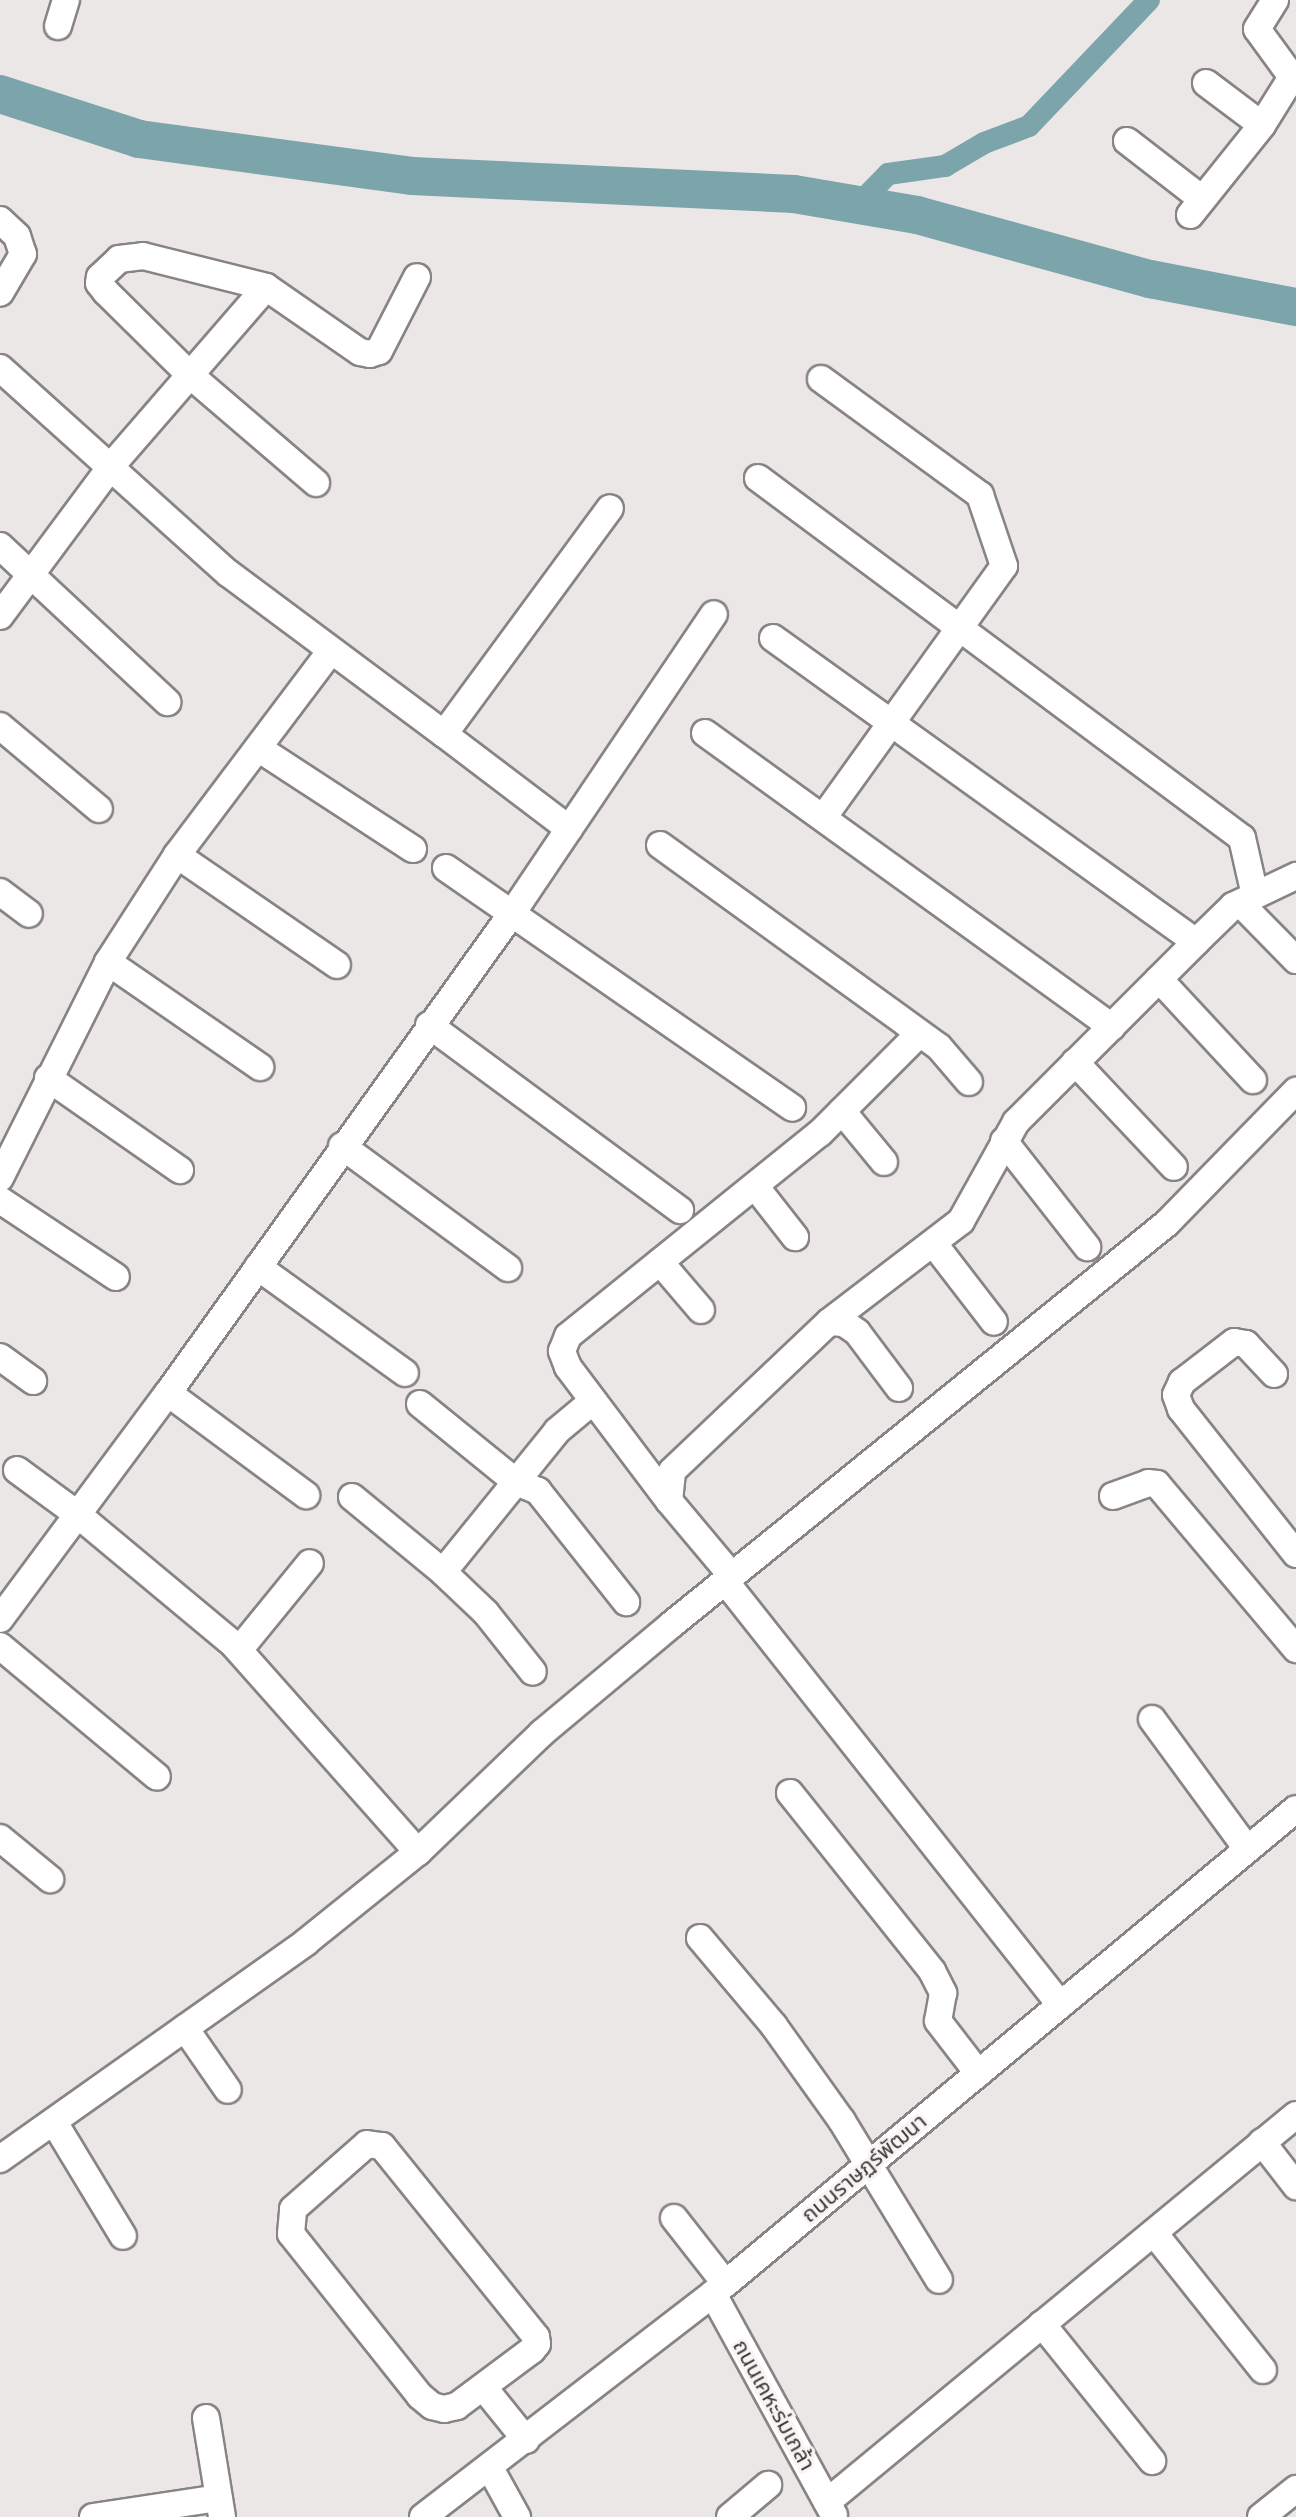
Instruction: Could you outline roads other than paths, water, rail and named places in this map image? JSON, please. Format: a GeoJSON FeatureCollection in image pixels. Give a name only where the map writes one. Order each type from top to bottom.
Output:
{"type":"FeatureCollection","features":[{"type":"Feature","properties":{"kind":"street"},"geometry":{"type":"LineString","coordinates":[[58,26],[66,0]]}},
{"type":"Feature","properties":{"kind":"street"},"geometry":{"type":"LineString","coordinates":[[1127,141],[1196,207],[1262,125],[1292,77],[1257,29],[1275,0]]}},
{"type":"Feature","properties":{"kind":"street"},"geometry":{"type":"LineString","coordinates":[[1206,83],[1262,125]]}},
{"type":"Feature","properties":{"kind":"street"},"geometry":{"type":"LineString","coordinates":[[0,220],[17,236],[23,254],[0,293]]}},
{"type":"Feature","properties":{"kind":"street"},"geometry":{"type":"LineString","coordinates":[[316,483],[189,374],[99,283],[108,268],[127,256],[143,256],[266,287],[360,352],[370,354],[379,351],[417,277]]}},
{"type":"Feature","properties":{"kind":"street"},"geometry":{"type":"LineString","coordinates":[[0,616],[112,465],[266,287]]}},
{"type":"Feature","properties":{"kind":"street"},"geometry":{"type":"LineString","coordinates":[[0,368],[112,465],[197,547],[569,829]]}},
{"type":"Feature","properties":{"kind":"street"},"geometry":{"type":"LineString","coordinates":[[821,379],[980,495],[1004,566],[823,818]]}},
{"type":"Feature","properties":{"kind":"street"},"geometry":{"type":"LineString","coordinates":[[758,478],[1242,838],[1248,899],[1296,960]]}},
{"type":"Feature","properties":{"kind":"street"},"geometry":{"type":"LineString","coordinates":[[444,734],[610,508]]}},
{"type":"Feature","properties":{"kind":"street"},"geometry":{"type":"LineString","coordinates":[[0,546],[167,702]]}},
{"type":"Feature","properties":{"kind":"street"},"geometry":{"type":"LineString","coordinates":[[0,1619],[168,1393],[342,1146],[513,912],[714,614]]}},
{"type":"Feature","properties":{"kind":"street"},"geometry":{"type":"LineString","coordinates":[[773,638],[1196,942]]}},
{"type":"Feature","properties":{"kind":"street"},"geometry":{"type":"LineString","coordinates":[[0,1178],[108,962],[177,855],[331,651]]}},
{"type":"Feature","properties":{"kind":"street"},"geometry":{"type":"LineString","coordinates":[[0,726],[99,809]]}},
{"type":"Feature","properties":{"kind":"street"},"geometry":{"type":"LineString","coordinates":[[705,733],[1112,1027]]}},
{"type":"Feature","properties":{"kind":"street"},"geometry":{"type":"LineString","coordinates":[[258,748],[413,849]]}},
{"type":"Feature","properties":{"kind":"street"},"geometry":{"type":"LineString","coordinates":[[660,845],[939,1047],[969,1082]]}},
{"type":"Feature","properties":{"kind":"street"},"geometry":{"type":"LineString","coordinates":[[177,855],[337,965]]}},
{"type":"Feature","properties":{"kind":"street"},"geometry":{"type":"LineString","coordinates":[[446,868],[792,1108]]}},
{"type":"Feature","properties":{"kind":"street"},"geometry":{"type":"LineString","coordinates":[[669,1501],[672,1471],[829,1322],[961,1221],[1004,1141],[1031,1103],[1196,942],[1248,899],[1296,876]]}},
{"type":"Feature","properties":{"kind":"street"},"geometry":{"type":"LineString","coordinates":[[0,892],[29,914]]}},
{"type":"Feature","properties":{"kind":"street"},"geometry":{"type":"LineString","coordinates":[[108,962],[260,1067]]}},
{"type":"Feature","properties":{"kind":"street"},"geometry":{"type":"LineString","coordinates":[[1159,979],[1253,1080]]}},
{"type":"Feature","properties":{"kind":"street"},"geometry":{"type":"LineString","coordinates":[[429,1025],[680,1210]]}},
{"type":"Feature","properties":{"kind":"street"},"geometry":{"type":"LineString","coordinates":[[919,1034],[842,1111],[755,1186],[568,1336],[562,1351],[568,1367],[669,1501],[1059,2003]]}},
{"type":"Feature","properties":{"kind":"street"},"geometry":{"type":"LineString","coordinates":[[1075,1062],[1174,1167]]}},
{"type":"Feature","properties":{"kind":"street"},"geometry":{"type":"LineString","coordinates":[[48,1078],[180,1170]]}},
{"type":"Feature","properties":{"kind":"street"},"geometry":{"type":"LineString","coordinates":[[0,2159],[306,1942],[418,1852],[542,1733],[728,1578],[1167,1223],[1296,1091]]}},
{"type":"Feature","properties":{"kind":"street"},"geometry":{"type":"LineString","coordinates":[[842,1111],[884,1162]]}},
{"type":"Feature","properties":{"kind":"street"},"geometry":{"type":"LineString","coordinates":[[1004,1141],[1087,1247]]}},
{"type":"Feature","properties":{"kind":"street"},"geometry":{"type":"LineString","coordinates":[[342,1146],[508,1268]]}},
{"type":"Feature","properties":{"kind":"street"},"geometry":{"type":"LineString","coordinates":[[755,1186],[795,1237]]}},
{"type":"Feature","properties":{"kind":"street"},"geometry":{"type":"LineString","coordinates":[[0,1200],[116,1277]]}},
{"type":"Feature","properties":{"kind":"street"},"geometry":{"type":"LineString","coordinates":[[934,1244],[994,1322]]}},
{"type":"Feature","properties":{"kind":"street"},"geometry":{"type":"LineString","coordinates":[[660,1262],[701,1310]]}},
{"type":"Feature","properties":{"kind":"street"},"geometry":{"type":"LineString","coordinates":[[258,1267],[405,1373]]}},
{"type":"Feature","properties":{"kind":"street"},"geometry":{"type":"LineString","coordinates":[[829,1322],[844,1323],[857,1332],[899,1388]]}},
{"type":"Feature","properties":{"kind":"street"},"geometry":{"type":"LineString","coordinates":[[1274,1374],[1246,1344],[1234,1342],[1182,1382],[1176,1395],[1181,1409],[1296,1554]]}},
{"type":"Feature","properties":{"kind":"street"},"geometry":{"type":"LineString","coordinates":[[0,1357],[33,1381]]}},
{"type":"Feature","properties":{"kind":"street"},"geometry":{"type":"LineString","coordinates":[[168,1393],[306,1495]]}},
{"type":"Feature","properties":{"kind":"street"},"geometry":{"type":"LineString","coordinates":[[443,1572],[557,1431],[593,1401]]}},
{"type":"Feature","properties":{"kind":"street"},"geometry":{"type":"LineString","coordinates":[[420,1404],[516,1482],[538,1491],[626,1602]]}},
{"type":"Feature","properties":{"kind":"street"},"geometry":{"type":"LineString","coordinates":[[17,1470],[77,1514],[239,1650],[418,1852]]}},
{"type":"Feature","properties":{"kind":"street"},"geometry":{"type":"LineString","coordinates":[[1113,1496],[1148,1483],[1157,1484],[1296,1649]]}},
{"type":"Feature","properties":{"kind":"street"},"geometry":{"type":"LineString","coordinates":[[352,1497],[443,1572],[486,1613],[533,1672]]}},
{"type":"Feature","properties":{"kind":"street"},"geometry":{"type":"LineString","coordinates":[[239,1650],[310,1563]]}},
{"type":"Feature","properties":{"kind":"street"},"geometry":{"type":"LineString","coordinates":[[0,1646],[157,1777]]}},
{"type":"Feature","properties":{"kind":"street"},"geometry":{"type":"LineString","coordinates":[[1152,1719],[1247,1849]]}},
{"type":"Feature","properties":{"kind":"street"},"geometry":{"type":"LineString","coordinates":[[790,1793],[932,1971],[943,1993],[938,2021],[978,2073]]}},
{"type":"Feature","properties":{"kind":"street","name":"ถนนราษฏร์พัฒนา"},"geometry":{"type":"LineString","coordinates":[[430,2515],[719,2288],[1296,1809]]}},
{"type":"Feature","properties":{"kind":"street"},"geometry":{"type":"LineString","coordinates":[[0,1838],[50,1879]]}},
{"type":"Feature","properties":{"kind":"street"},"geometry":{"type":"LineString","coordinates":[[700,1938],[774,2026],[869,2163],[939,2280]]}},
{"type":"Feature","properties":{"kind":"street"},"geometry":{"type":"LineString","coordinates":[[185,2028],[228,2090]]}},
{"type":"Feature","properties":{"kind":"street"},"geometry":{"type":"LineString","coordinates":[[831,2510],[1042,2324],[1296,2115]]}},
{"type":"Feature","properties":{"kind":"street"},"geometry":{"type":"LineString","coordinates":[[54,2122],[123,2236]]}},
{"type":"Feature","properties":{"kind":"street"},"geometry":{"type":"LineString","coordinates":[[1262,2142],[1296,2186]]}},
{"type":"Feature","properties":{"kind":"street"},"geometry":{"type":"LineString","coordinates":[[367,2144],[382,2146],[536,2337],[537,2344],[532,2350],[484,2388],[457,2406],[444,2409],[432,2406],[420,2396],[291,2234],[293,2209],[367,2144]]}},
{"type":"Feature","properties":{"kind":"street","name":"ถนนเคหะร่มเกล้า"},"geometry":{"type":"LineString","coordinates":[[674,2218],[719,2288],[831,2510]]}},
{"type":"Feature","properties":{"kind":"street"},"geometry":{"type":"LineString","coordinates":[[1154,2233],[1263,2370]]}},
{"type":"Feature","properties":{"kind":"street"},"geometry":{"type":"LineString","coordinates":[[1042,2324],[1152,2461]]}},
{"type":"Feature","properties":{"kind":"street"},"geometry":{"type":"LineString","coordinates":[[484,2388],[526,2440]]}},
{"type":"Feature","properties":{"kind":"street"},"geometry":{"type":"LineString","coordinates":[[93,2517],[221,2508],[206,2418]]}},
{"type":"Feature","properties":{"kind":"street"},"geometry":{"type":"LineString","coordinates":[[490,2468],[517,2517]]}},
{"type":"Feature","properties":{"kind":"street"},"geometry":{"type":"LineString","coordinates":[[730,2517],[768,2485]]}},
{"type":"Feature","properties":{"kind":"street"},"geometry":{"type":"LineString","coordinates":[[1261,2517],[1296,2489]]}},
{"type":"Feature","properties":{"kind":"waterway"},"geometry":{"type":"LineString","coordinates":[[858,205],[888,174],[945,166],[984,143],[1029,126],[1149,0]]}},
{"type":"Feature","properties":{"kind":"waterway"},"geometry":{"type":"LineString","coordinates":[[0,94],[139,139],[412,176],[794,194],[917,215],[1150,279],[1296,307]]}}]}
